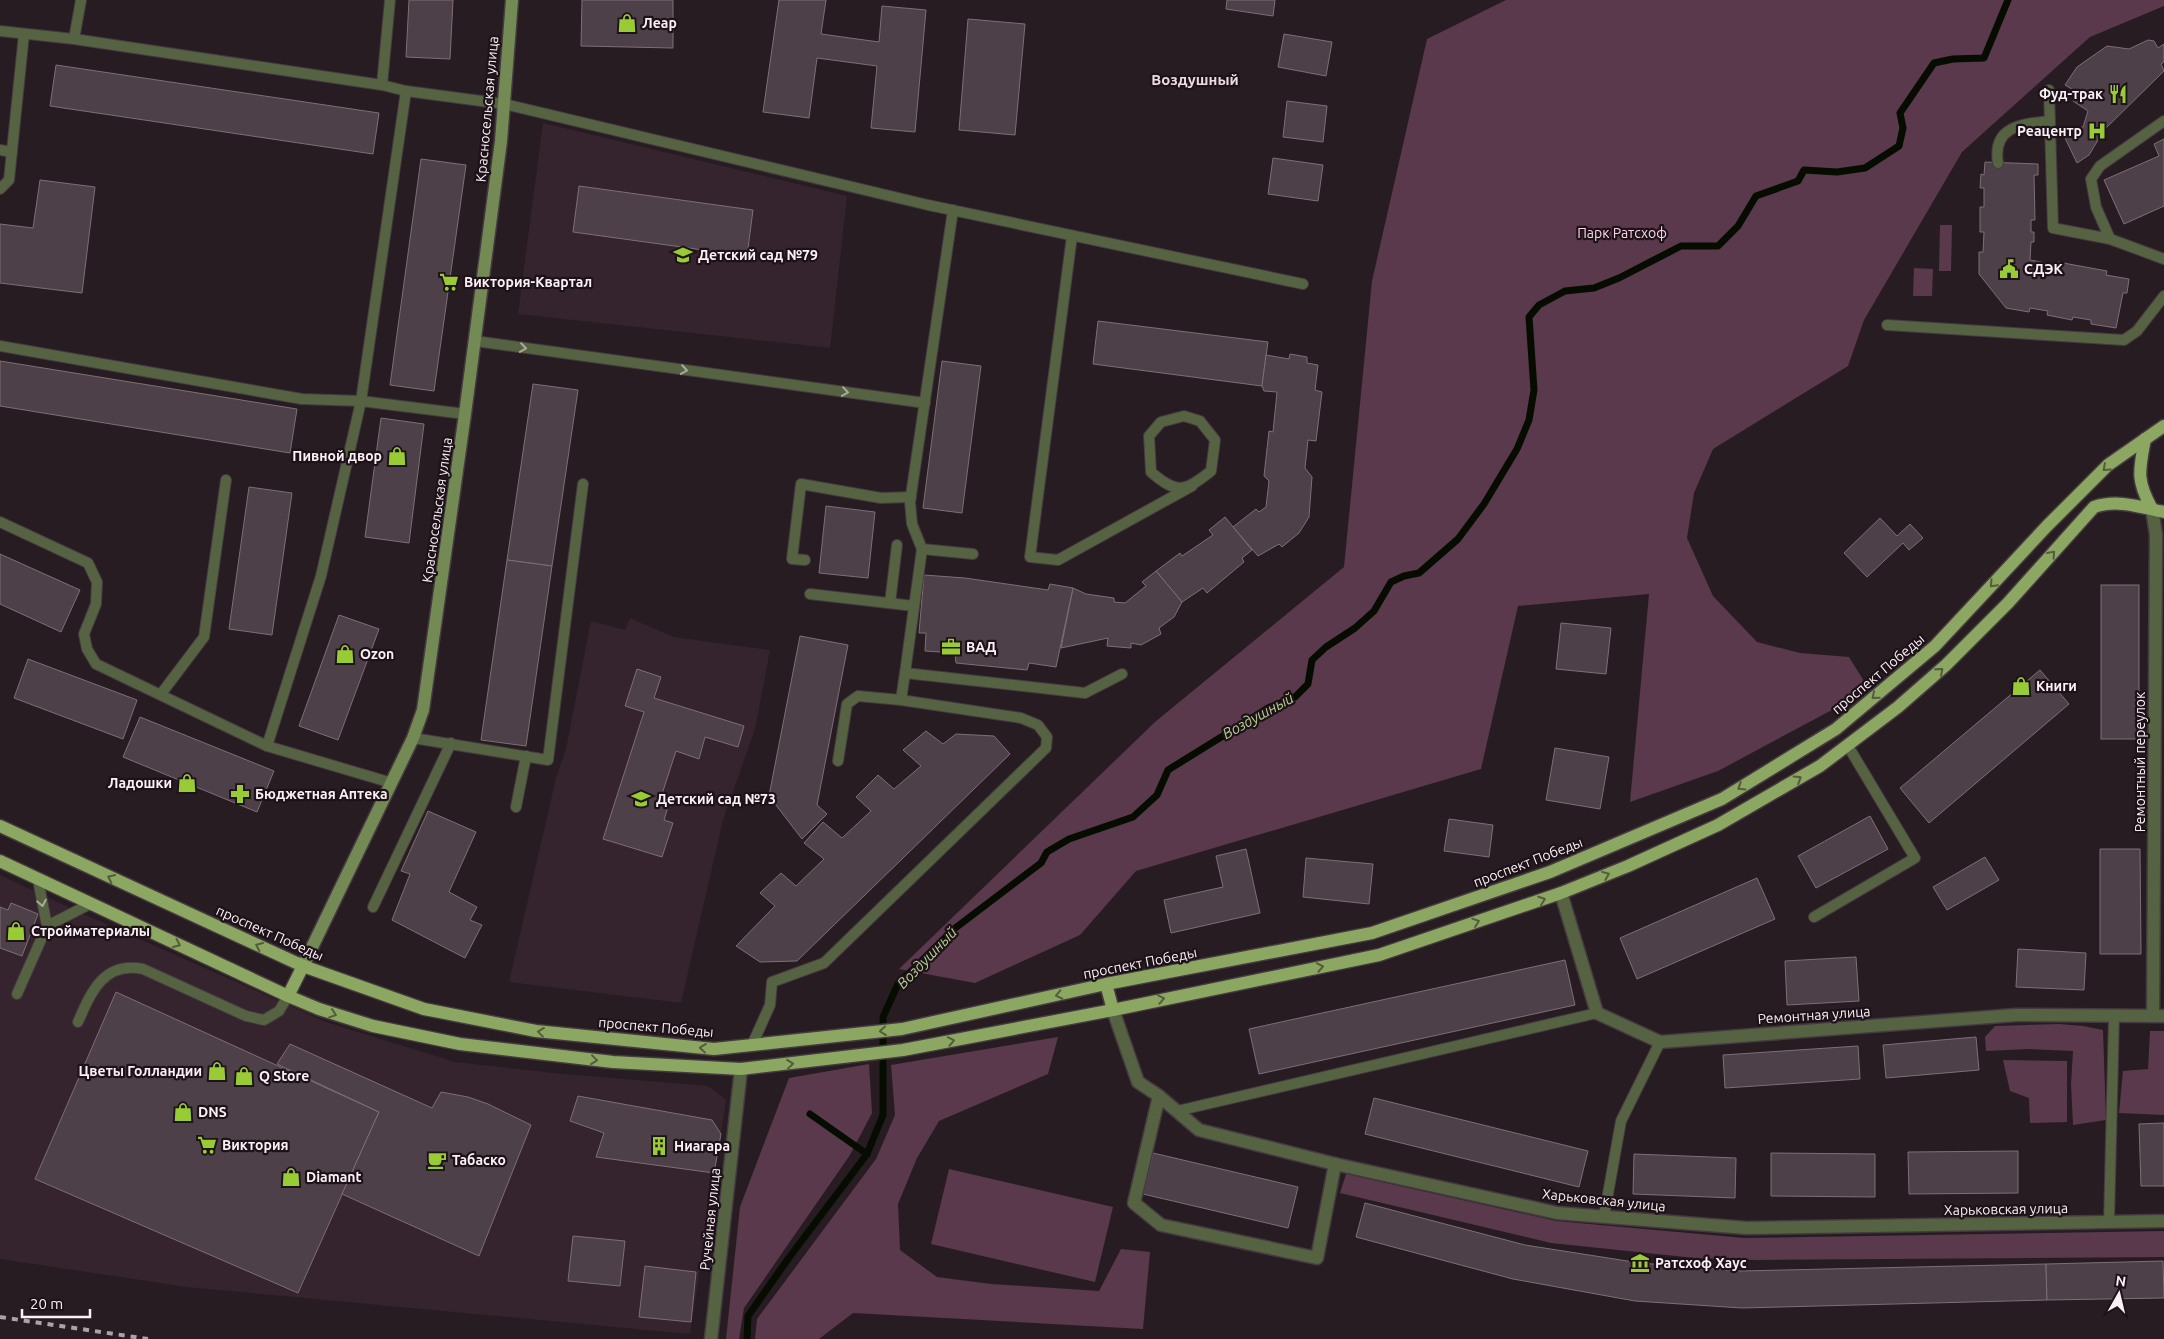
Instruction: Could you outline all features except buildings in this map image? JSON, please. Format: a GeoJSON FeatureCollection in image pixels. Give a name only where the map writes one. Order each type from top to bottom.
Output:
{"type":"FeatureCollection","features":[{"type":"Feature","properties":{"kind":"main road","name":"Красносельская улица"},"geometry":{"type":"LineString","coordinates":[[288,996],[392,783],[413,738],[423,710],[466,414],[504,104],[512,0]]}},
{"type":"Feature","properties":{"kind":"main road","name":"проспект Победы"},"geometry":{"type":"LineString","coordinates":[[0,826],[303,966],[424,1010],[536,1031],[714,1049],[902,1029],[1106,984],[1372,933],[1550,872],[1722,799],[1836,729],[1952,629],[2047,526],[2108,465],[2164,426]]}},
{"type":"Feature","properties":{"kind":"main road"},"geometry":{"type":"LineString","coordinates":[[2145,439],[2139,468],[2142,490],[2158,511]]}},
{"type":"Feature","properties":{"kind":"main road"},"geometry":{"type":"LineString","coordinates":[[0,860],[38,880],[288,996],[319,1009],[373,1026],[460,1044],[613,1062],[741,1069],[903,1050],[1113,1010],[1379,955],[1560,893],[1718,826],[1791,783],[1848,746],[1898,707],[1946,665],[2008,603],[2094,506],[2107,503],[2124,503],[2158,511]]}},
{"type":"Feature","properties":{"kind":"main road","name":"Харьковская улица"},"geometry":{"type":"LineString","coordinates":[[1106,984],[1113,1010]]}},
{"type":"Feature","properties":{"kind":"main road","name":"Ручейная улица"},"geometry":{"type":"LineString","coordinates":[[741,1069],[752,1045]]}},
{"type":"Feature","properties":{"kind":"street","name":"Ремонтный переулок"},"geometry":{"type":"LineString","coordinates":[[2158,511],[2156,535],[2158,1016]]}},
{"type":"Feature","properties":{"kind":"street"},"geometry":{"type":"LineString","coordinates":[[1560,893],[1597,1012]]}},
{"type":"Feature","properties":{"kind":"street","name":"Харьковская улица"},"geometry":{"type":"LineString","coordinates":[[1113,1010],[1138,1082],[1159,1096],[1199,1130],[1335,1164],[1557,1212],[1747,1228],[2164,1221]]}},
{"type":"Feature","properties":{"kind":"street","name":"Ремонтная улица"},"geometry":{"type":"LineString","coordinates":[[1597,1012],[1660,1042],[2016,1015],[2158,1016]]}},
{"type":"Feature","properties":{"kind":"street","name":"Ручейная улица"},"geometry":{"type":"LineString","coordinates":[[711,1339],[741,1069]]}},
{"type":"Feature","properties":{"kind":"street"},"geometry":{"type":"LineString","coordinates":[[1159,1096],[1134,1203],[1161,1224],[1317,1258],[1335,1164]]}},
{"type":"Feature","properties":{"kind":"lane"},"geometry":{"type":"LineString","coordinates":[[74,39],[80,0]]}},
{"type":"Feature","properties":{"kind":"lane"},"geometry":{"type":"LineString","coordinates":[[382,85],[390,0]]}},
{"type":"Feature","properties":{"kind":"lane"},"geometry":{"type":"LineString","coordinates":[[0,31],[74,39],[382,85],[406,91],[504,104],[953,210],[1303,284]]}},
{"type":"Feature","properties":{"kind":"lane"},"geometry":{"type":"LineString","coordinates":[[0,189],[9,180],[24,34]]}},
{"type":"Feature","properties":{"kind":"lane"},"geometry":{"type":"LineString","coordinates":[[2049,90],[2053,228],[2110,239],[2164,259]]}},
{"type":"Feature","properties":{"kind":"lane"},"geometry":{"type":"LineString","coordinates":[[267,746],[321,576],[361,400],[406,91]]}},
{"type":"Feature","properties":{"kind":"lane"},"geometry":{"type":"LineString","coordinates":[[1998,163],[1996,155],[2001,139],[2012,127],[2021,124],[2050,121]]}},
{"type":"Feature","properties":{"kind":"lane"},"geometry":{"type":"LineString","coordinates":[[2110,239],[2096,207],[2091,179],[2100,166],[2164,121]]}},
{"type":"Feature","properties":{"kind":"lane"},"geometry":{"type":"LineString","coordinates":[[0,150],[12,152]]}},
{"type":"Feature","properties":{"kind":"lane"},"geometry":{"type":"LineString","coordinates":[[901,700],[922,549],[912,524],[911,497],[953,210]]}},
{"type":"Feature","properties":{"kind":"lane"},"geometry":{"type":"LineString","coordinates":[[1072,236],[1030,557],[1058,560],[1192,486],[1211,471],[1215,440],[1200,421],[1184,416],[1161,422],[1149,436],[1151,472],[1164,484],[1179,488],[1192,486]]}},
{"type":"Feature","properties":{"kind":"lane"},"geometry":{"type":"LineString","coordinates":[[1886,325],[2124,340],[2138,331],[2164,296]]}},
{"type":"Feature","properties":{"kind":"lane"},"geometry":{"type":"LineString","coordinates":[[475,341],[925,403]]}},
{"type":"Feature","properties":{"kind":"lane"},"geometry":{"type":"LineString","coordinates":[[0,346],[302,399],[361,400],[466,414]]}},
{"type":"Feature","properties":{"kind":"lane"},"geometry":{"type":"LineString","coordinates":[[161,694],[204,637],[226,480]]}},
{"type":"Feature","properties":{"kind":"lane"},"geometry":{"type":"LineString","coordinates":[[413,738],[548,760],[583,484]]}},
{"type":"Feature","properties":{"kind":"lane"},"geometry":{"type":"LineString","coordinates":[[805,560],[792,559],[801,484],[881,498],[911,497]]}},
{"type":"Feature","properties":{"kind":"lane"},"geometry":{"type":"LineString","coordinates":[[0,522],[88,563],[97,582],[96,604],[84,634],[86,649],[96,664],[267,746],[392,783]]}},
{"type":"Feature","properties":{"kind":"lane"},"geometry":{"type":"LineString","coordinates":[[890,603],[897,545]]}},
{"type":"Feature","properties":{"kind":"lane"},"geometry":{"type":"LineString","coordinates":[[922,549],[974,554]]}},
{"type":"Feature","properties":{"kind":"lane"},"geometry":{"type":"LineString","coordinates":[[810,594],[914,606]]}},
{"type":"Feature","properties":{"kind":"lane"},"geometry":{"type":"LineString","coordinates":[[905,673],[1085,693],[1122,674]]}},
{"type":"Feature","properties":{"kind":"lane"},"geometry":{"type":"LineString","coordinates":[[752,1045],[770,1005],[772,982],[824,962],[1046,748],[1047,737],[1038,725],[1021,718],[901,700],[858,696],[847,704],[838,761]]}},
{"type":"Feature","properties":{"kind":"lane"},"geometry":{"type":"LineString","coordinates":[[373,907],[451,743]]}},
{"type":"Feature","properties":{"kind":"lane"},"geometry":{"type":"LineString","coordinates":[[1814,917],[1915,858],[1848,746]]}},
{"type":"Feature","properties":{"kind":"lane"},"geometry":{"type":"LineString","coordinates":[[516,807],[526,756]]}},
{"type":"Feature","properties":{"kind":"lane"},"geometry":{"type":"LineString","coordinates":[[17,994],[47,926],[38,880]]}},
{"type":"Feature","properties":{"kind":"lane"},"geometry":{"type":"LineString","coordinates":[[47,926],[90,904]]}},
{"type":"Feature","properties":{"kind":"lane"},"geometry":{"type":"LineString","coordinates":[[78,1022],[93,989],[116,969],[130,966],[143,969],[246,1016],[264,1020],[279,1011],[288,996]]}},
{"type":"Feature","properties":{"kind":"lane"},"geometry":{"type":"LineString","coordinates":[[1177,1111],[1597,1012]]}},
{"type":"Feature","properties":{"kind":"lane"},"geometry":{"type":"LineString","coordinates":[[2109,1222],[2114,1016]]}},
{"type":"Feature","properties":{"kind":"lane"},"geometry":{"type":"LineString","coordinates":[[1604,1216],[1621,1121],[1660,1042]]}},
{"type":"Feature","properties":{"kind":"shaded area","name":"Детский сад №79"},"geometry":{"type":"Polygon","coordinates":[[[543,123],[847,196],[830,348],[518,314],[543,123]]]}},
{"type":"Feature","properties":{"kind":"shaded area","name":"Детский сад №73"},"geometry":{"type":"Polygon","coordinates":[[[630,618],[674,637],[770,650],[755,729],[723,820],[681,1003],[509,982],[556,778],[566,749],[591,621],[625,630],[630,618]]]}},
{"type":"Feature","properties":{"kind":"shaded area"},"geometry":{"type":"Polygon","coordinates":[[[0,875],[326,1022],[455,1062],[563,1074],[708,1086],[726,1100],[690,1334],[187,1287],[0,1259],[0,875]]]}},
{"type":"Feature","properties":{"kind":"green space","name":"Парк Ратсхоф"},"geometry":{"type":"Polygon","coordinates":[[[1506,0],[2164,0],[2164,6],[2090,37],[1962,152],[1864,320],[1848,366],[1713,449],[1694,493],[1687,538],[1713,596],[1757,642],[1800,653],[1849,657],[1867,686],[1830,711],[1718,771],[1630,802],[1649,594],[1518,606],[1481,769],[1136,871],[1080,935],[975,983],[899,969],[1155,722],[1344,567],[1372,281],[1427,39],[1506,0]]]}},
{"type":"Feature","properties":{"kind":"green space"},"geometry":{"type":"Polygon","coordinates":[[[1940,225],[1952,225],[1951,271],[1939,271],[1940,225]]]}},
{"type":"Feature","properties":{"kind":"green space"},"geometry":{"type":"Polygon","coordinates":[[[1914,268],[1933,269],[1932,296],[1913,296],[1914,268]]]}},
{"type":"Feature","properties":{"kind":"green space"},"geometry":{"type":"Polygon","coordinates":[[[2059,1024],[2103,1030],[2106,1120],[2073,1125],[2071,1084],[2073,1051],[2029,1049],[1986,1051],[1985,1037],[1995,1026],[2059,1024]]]}},
{"type":"Feature","properties":{"kind":"green space"},"geometry":{"type":"Polygon","coordinates":[[[2150,1031],[2164,1031],[2164,1115],[2119,1113],[2123,1071],[2148,1069],[2150,1031]]]}},
{"type":"Feature","properties":{"kind":"green space"},"geometry":{"type":"Polygon","coordinates":[[[1058,1037],[1048,1074],[939,1121],[917,1158],[898,1204],[900,1250],[937,1277],[991,1284],[1099,1291],[1121,1249],[1150,1252],[1143,1329],[853,1313],[819,1339],[755,1339],[757,1319],[876,1159],[895,1115],[891,1065],[1058,1037]]]}},
{"type":"Feature","properties":{"kind":"green space"},"geometry":{"type":"Polygon","coordinates":[[[2003,1060],[2067,1061],[2067,1122],[2030,1123],[2029,1098],[2010,1091],[2003,1060]]]}},
{"type":"Feature","properties":{"kind":"green space"},"geometry":{"type":"Polygon","coordinates":[[[869,1064],[872,1113],[850,1155],[744,1308],[739,1339],[726,1339],[740,1207],[789,1078],[869,1064]]]}},
{"type":"Feature","properties":{"kind":"green space"},"geometry":{"type":"Polygon","coordinates":[[[949,1169],[1113,1207],[1095,1282],[931,1244],[949,1169]]]}},
{"type":"Feature","properties":{"kind":"green space"},"geometry":{"type":"Polygon","coordinates":[[[1346,1174],[1556,1221],[1744,1238],[2164,1231],[2164,1257],[1757,1260],[1695,1258],[1551,1243],[1340,1193],[1346,1174]]]}},
{"type":"Feature","properties":{"kind":"waterway","name":"Воздушный"},"geometry":{"type":"LineString","coordinates":[[747,1339],[748,1316],[788,1259],[867,1154],[883,1115],[883,1017],[898,984],[954,929],[1041,863],[1047,852],[1069,839],[1133,817],[1157,795],[1168,770],[1268,708],[1295,697],[1308,684],[1312,660],[1326,647],[1355,628],[1374,611],[1391,582],[1404,576],[1419,573],[1458,539],[1484,504],[1517,449],[1529,420],[1534,390],[1529,317],[1539,305],[1565,291],[1594,288],[1619,278],[1681,246],[1718,246],[1738,226],[1756,196],[1798,181],[1804,170],[1837,172],[1865,168],[1899,146],[1903,128],[1900,113],[1934,63],[1953,59],[1984,58],[2008,0]]}},
{"type":"Feature","properties":{"kind":"waterway"},"geometry":{"type":"LineString","coordinates":[[810,1114],[867,1154]]}},
{"type":"Feature","properties":{"kind":"railway"},"geometry":{"type":"LineString","coordinates":[[0,1317],[148,1339]]}},
{"type":"Feature","properties":{"kind":"place","name":"Леар"},"geometry":{"type":"Point","coordinates":[627,23]}},
{"type":"Feature","properties":{"kind":"place","name":"Фуд-трак"},"geometry":{"type":"Point","coordinates":[2118,94]}},
{"type":"Feature","properties":{"kind":"place","name":"Реацентр"},"geometry":{"type":"Point","coordinates":[2097,131]}},
{"type":"Feature","properties":{"kind":"place","name":"Детский сад №79"},"geometry":{"type":"Point","coordinates":[683,255]}},
{"type":"Feature","properties":{"kind":"place","name":"СДЭК"},"geometry":{"type":"Point","coordinates":[2009,269]}},
{"type":"Feature","properties":{"kind":"place","name":"Виктория-Квартал"},"geometry":{"type":"Point","coordinates":[449,282]}},
{"type":"Feature","properties":{"kind":"place","name":"Пивной двор"},"geometry":{"type":"Point","coordinates":[397,456]}},
{"type":"Feature","properties":{"kind":"place","name":"ВАД"},"geometry":{"type":"Point","coordinates":[951,647]}},
{"type":"Feature","properties":{"kind":"place","name":"Ozon"},"geometry":{"type":"Point","coordinates":[345,654]}},
{"type":"Feature","properties":{"kind":"place","name":"Книги"},"geometry":{"type":"Point","coordinates":[2021,686]}},
{"type":"Feature","properties":{"kind":"place","name":"Ладошки"},"geometry":{"type":"Point","coordinates":[187,783]}},
{"type":"Feature","properties":{"kind":"place","name":"Бюджетная Аптека"},"geometry":{"type":"Point","coordinates":[240,794]}},
{"type":"Feature","properties":{"kind":"place","name":"Детский сад №73"},"geometry":{"type":"Point","coordinates":[641,799]}},
{"type":"Feature","properties":{"kind":"place","name":"Стройматериалы"},"geometry":{"type":"Point","coordinates":[16,931]}},
{"type":"Feature","properties":{"kind":"place","name":"Цветы Голландии"},"geometry":{"type":"Point","coordinates":[217,1071]}},
{"type":"Feature","properties":{"kind":"place","name":"Q Store"},"geometry":{"type":"Point","coordinates":[244,1076]}},
{"type":"Feature","properties":{"kind":"place","name":"DNS"},"geometry":{"type":"Point","coordinates":[183,1112]}},
{"type":"Feature","properties":{"kind":"place","name":"Виктория"},"geometry":{"type":"Point","coordinates":[207,1145]}},
{"type":"Feature","properties":{"kind":"place","name":"Ниагара"},"geometry":{"type":"Point","coordinates":[659,1146]}},
{"type":"Feature","properties":{"kind":"place","name":"Табаско"},"geometry":{"type":"Point","coordinates":[437,1160]}},
{"type":"Feature","properties":{"kind":"place","name":"Diamant"},"geometry":{"type":"Point","coordinates":[291,1177]}},
{"type":"Feature","properties":{"kind":"place","name":"Ратсхоф Хаус"},"geometry":{"type":"Point","coordinates":[1640,1263]}},
{"type":"Feature","properties":{"kind":"district","name":"Воздушный"},"geometry":{"type":"Point","coordinates":[1195,80]}}]}
